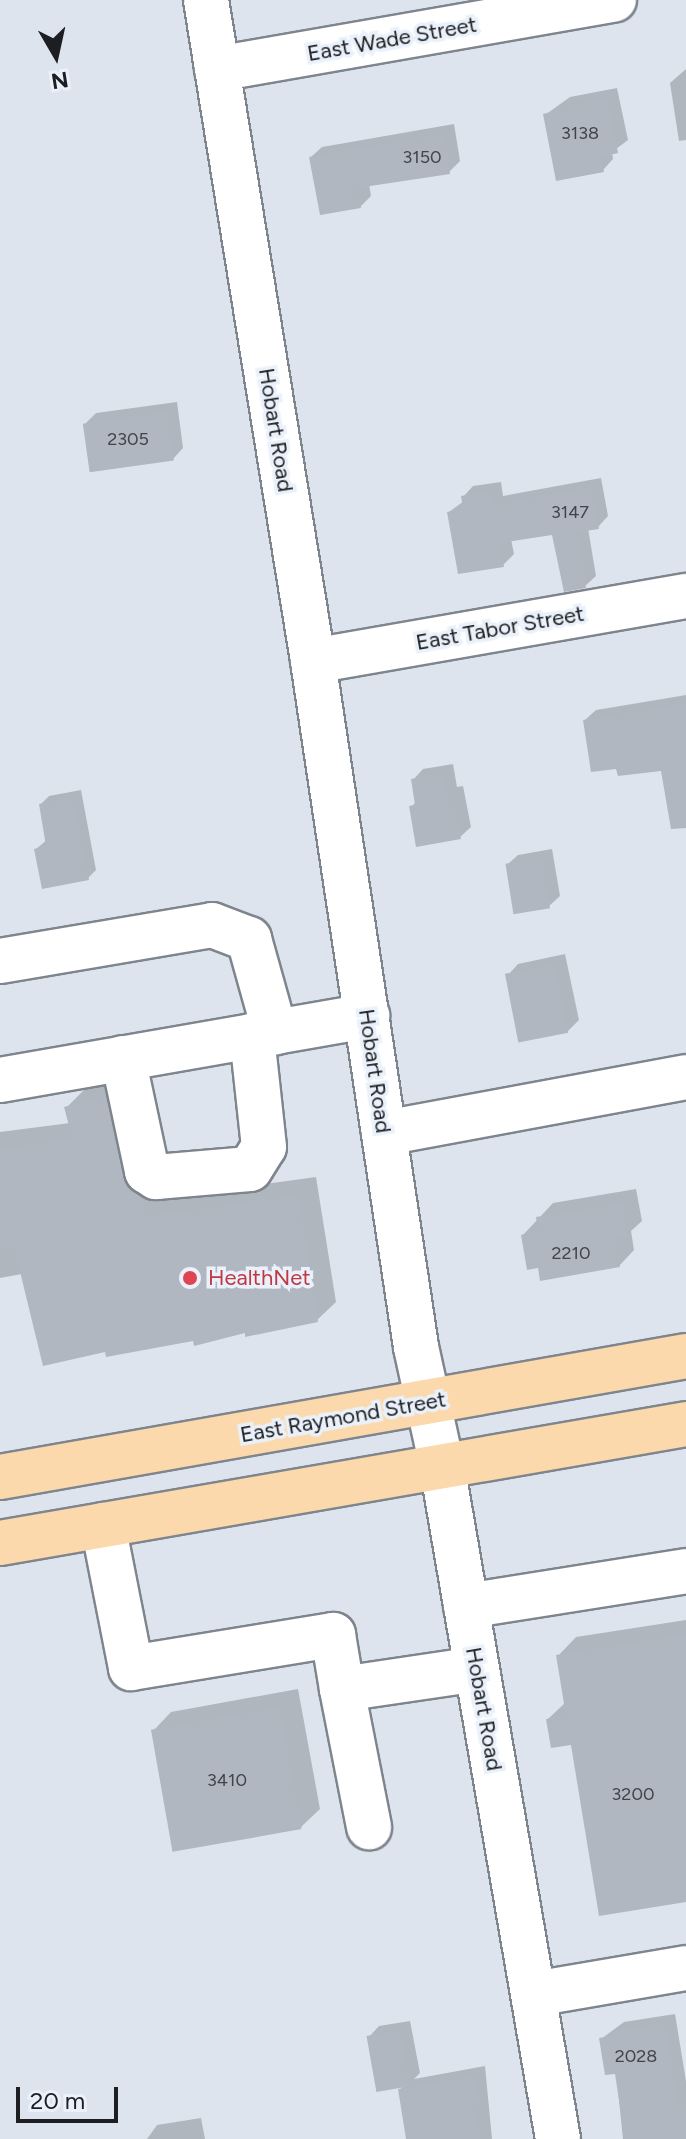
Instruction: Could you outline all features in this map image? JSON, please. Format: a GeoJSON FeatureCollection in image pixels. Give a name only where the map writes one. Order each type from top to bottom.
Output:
{"type":"FeatureCollection","features":[{"type":"Feature","properties":{"kind":"main road","name":"East Raymond Street"},"geometry":{"type":"LineString","coordinates":[[0,1477],[686,1356]]}},
{"type":"Feature","properties":{"kind":"main road"},"geometry":{"type":"LineString","coordinates":[[0,1543],[686,1424]]}},
{"type":"Feature","properties":{"kind":"street","name":"Hobart Road"},"geometry":{"type":"LineString","coordinates":[[206,0],[313,661],[416,1347],[442,1466],[558,2139]]}},
{"type":"Feature","properties":{"kind":"street","name":"East Wade Street"},"geometry":{"type":"LineString","coordinates":[[217,69],[614,0]]}},
{"type":"Feature","properties":{"kind":"street","name":"East Tabor Street"},"geometry":{"type":"LineString","coordinates":[[313,661],[686,596]]}},
{"type":"Feature","properties":{"kind":"street"},"geometry":{"type":"LineString","coordinates":[[0,961],[212,925],[249,939],[263,1034],[264,1147],[250,1169],[156,1177],[147,1171],[123,1058]]}},
{"type":"Feature","properties":{"kind":"street"},"geometry":{"type":"LineString","coordinates":[[0,1080],[367,1016]]}},
{"type":"Feature","properties":{"kind":"street"},"geometry":{"type":"LineString","coordinates":[[384,1133],[686,1077]]}},
{"type":"Feature","properties":{"kind":"street"},"geometry":{"type":"LineString","coordinates":[[103,1525],[131,1668],[333,1635],[369,1827]]}},
{"type":"Feature","properties":{"kind":"street"},"geometry":{"type":"LineString","coordinates":[[466,1606],[686,1571]]}},
{"type":"Feature","properties":{"kind":"street"},"geometry":{"type":"LineString","coordinates":[[342,1689],[477,1669]]}},
{"type":"Feature","properties":{"kind":"street"},"geometry":{"type":"LineString","coordinates":[[534,1994],[686,1968]]}},
{"type":"Feature","properties":{"kind":"building"},"geometry":{"type":"Polygon","coordinates":[[[607,97],[618,153],[601,157],[604,172],[556,181],[543,114],[558,110],[558,107],[607,97]]]}},
{"type":"Feature","properties":{"kind":"building"},"geometry":{"type":"Polygon","coordinates":[[[444,133],[450,174],[357,188],[361,208],[320,215],[309,157],[444,133]]]}},
{"type":"Feature","properties":{"kind":"building"},"geometry":{"type":"Polygon","coordinates":[[[167,412],[174,461],[90,472],[83,424],[167,412]]]}},
{"type":"Feature","properties":{"kind":"building"},"geometry":{"type":"Polygon","coordinates":[[[591,487],[599,529],[578,532],[586,588],[564,592],[552,535],[500,543],[504,567],[458,574],[447,512],[463,509],[461,496],[491,491],[493,505],[591,487]]]}},
{"type":"Feature","properties":{"kind":"building"},"geometry":{"type":"Polygon","coordinates":[[[686,703],[686,828],[671,829],[661,771],[618,776],[616,769],[591,772],[583,720],[686,703]]]}},
{"type":"Feature","properties":{"kind":"building"},"geometry":{"type":"Polygon","coordinates":[[[443,773],[447,797],[453,796],[461,839],[416,847],[409,806],[415,805],[411,779],[443,773]]]}},
{"type":"Feature","properties":{"kind":"building"},"geometry":{"type":"Polygon","coordinates":[[[73,797],[89,880],[42,889],[34,849],[46,846],[39,804],[73,797]]]}},
{"type":"Feature","properties":{"kind":"building"},"geometry":{"type":"Polygon","coordinates":[[[542,858],[550,908],[513,914],[505,864],[542,858]]]}},
{"type":"Feature","properties":{"kind":"building"},"geometry":{"type":"Polygon","coordinates":[[[555,964],[568,1033],[518,1042],[505,974],[555,964]]]}},
{"type":"Feature","properties":{"kind":"building"},"geometry":{"type":"Polygon","coordinates":[[[105,1096],[123,1176],[142,1198],[147,1216],[299,1195],[318,1322],[245,1337],[245,1333],[194,1346],[193,1341],[106,1357],[105,1352],[43,1366],[14,1247],[0,1249],[0,1149],[72,1137],[64,1107],[105,1096]]]}},
{"type":"Feature","properties":{"kind":"building"},"geometry":{"type":"Polygon","coordinates":[[[622,1203],[627,1237],[616,1239],[620,1267],[540,1281],[538,1268],[527,1270],[521,1235],[538,1231],[536,1217],[622,1203]]]}},
{"type":"Feature","properties":{"kind":"building"},"geometry":{"type":"Polygon","coordinates":[[[686,1634],[686,1902],[599,1916],[571,1745],[551,1748],[546,1719],[566,1716],[556,1655],[686,1634]]]}},
{"type":"Feature","properties":{"kind":"building"},"geometry":{"type":"Polygon","coordinates":[[[280,1707],[302,1829],[173,1852],[151,1730],[280,1707]]]}},
{"type":"Feature","properties":{"kind":"building"},"geometry":{"type":"Polygon","coordinates":[[[665,2023],[678,2104],[686,2103],[686,2139],[625,2139],[615,2074],[605,2075],[599,2038],[612,2036],[612,2032],[665,2023]]]}},
{"type":"Feature","properties":{"kind":"building"},"geometry":{"type":"Polygon","coordinates":[[[400,2030],[410,2086],[376,2092],[367,2036],[400,2030]]]}},
{"type":"Feature","properties":{"kind":"building"},"geometry":{"type":"Polygon","coordinates":[[[475,2076],[481,2108],[476,2109],[480,2139],[406,2139],[398,2089],[475,2076]]]}},
{"type":"Feature","properties":{"kind":"place","name":"HealthNet"},"geometry":{"type":"Point","coordinates":[190,1278]}}]}
